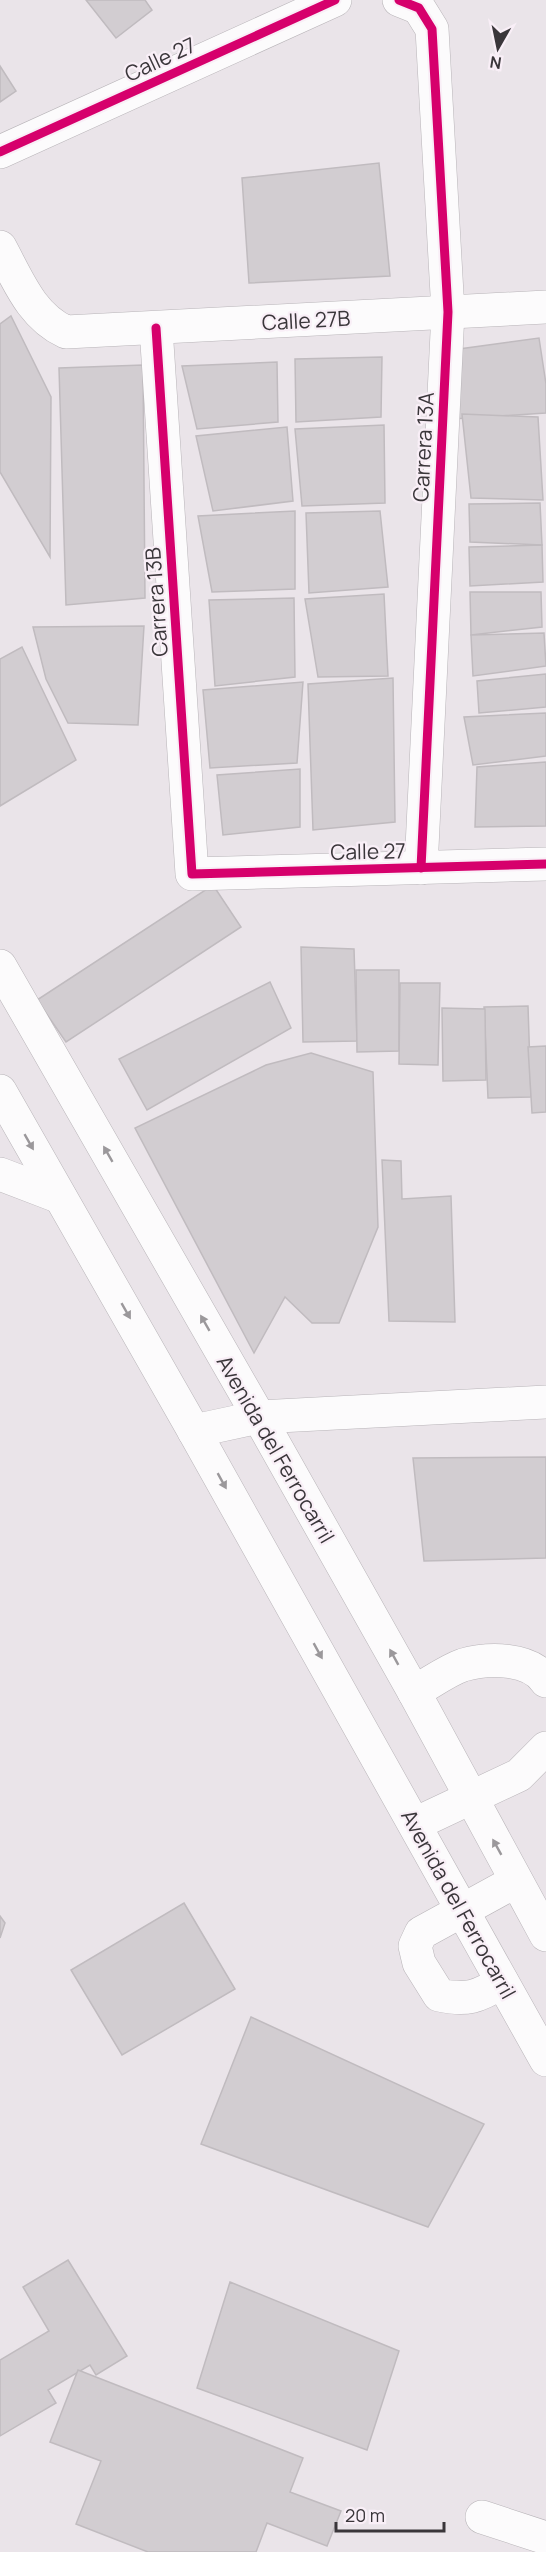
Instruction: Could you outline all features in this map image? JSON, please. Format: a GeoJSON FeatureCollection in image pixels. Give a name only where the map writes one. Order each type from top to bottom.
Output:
{"type":"FeatureCollection","features":[{"type":"Feature","properties":{"kind":"street","name":"Calle 27"},"geometry":{"type":"LineString","coordinates":[[0,152],[335,0]]}},
{"type":"Feature","properties":{"kind":"street","name":"Carrera 13A"},"geometry":{"type":"LineString","coordinates":[[399,0],[419,8],[432,29],[448,312],[421,868]]}},
{"type":"Feature","properties":{"kind":"street","name":"Calle 27B"},"geometry":{"type":"LineString","coordinates":[[0,247],[33,308],[52,326],[66,332],[546,306]]}},
{"type":"Feature","properties":{"kind":"street","name":"Carrera 13B"},"geometry":{"type":"LineString","coordinates":[[156,328],[192,874]]}},
{"type":"Feature","properties":{"kind":"street","name":"Calle 27"},"geometry":{"type":"LineString","coordinates":[[192,874],[546,864]]}},
{"type":"Feature","properties":{"kind":"street","name":"Avenida del Ferrocarril"},"geometry":{"type":"LineString","coordinates":[[0,966],[414,1692],[546,1935]]}},
{"type":"Feature","properties":{"kind":"street","name":"Avenida del Ferrocarril"},"geometry":{"type":"LineString","coordinates":[[0,1091],[464,1910],[546,2060]]}},
{"type":"Feature","properties":{"kind":"street"},"geometry":{"type":"LineString","coordinates":[[0,1174],[60,1197]]}},
{"type":"Feature","properties":{"kind":"street"},"geometry":{"type":"LineString","coordinates":[[194,1431],[259,1417],[546,1402]]}},
{"type":"Feature","properties":{"kind":"street"},"geometry":{"type":"LineString","coordinates":[[414,1692],[462,1666],[492,1660],[522,1664],[546,1681]]}},
{"type":"Feature","properties":{"kind":"street"},"geometry":{"type":"LineString","coordinates":[[415,1824],[519,1775],[546,1748]]}},
{"type":"Feature","properties":{"kind":"street"},"geometry":{"type":"LineString","coordinates":[[502,1982],[479,1996],[458,1999],[439,1995],[418,1963],[415,1946],[422,1933],[516,1881]]}},
{"type":"Feature","properties":{"kind":"street"},"geometry":{"type":"LineString","coordinates":[[482,2517],[546,2538]]}},
{"type":"Feature","properties":{"kind":"building"},"geometry":{"type":"Polygon","coordinates":[[[86,0],[145,0],[152,10],[116,38],[86,0]]]}},
{"type":"Feature","properties":{"kind":"building"},"geometry":{"type":"Polygon","coordinates":[[[0,66],[16,91],[0,102],[0,66]]]}},
{"type":"Feature","properties":{"kind":"building"},"geometry":{"type":"Polygon","coordinates":[[[379,163],[390,276],[249,283],[242,178],[379,163]]]}},
{"type":"Feature","properties":{"kind":"building"},"geometry":{"type":"Polygon","coordinates":[[[11,316],[51,397],[50,557],[0,472],[0,324],[11,316]]]}},
{"type":"Feature","properties":{"kind":"building"},"geometry":{"type":"Polygon","coordinates":[[[539,338],[546,384],[546,413],[453,419],[452,350],[539,338]]]}},
{"type":"Feature","properties":{"kind":"building"},"geometry":{"type":"Polygon","coordinates":[[[382,357],[381,417],[296,422],[295,359],[382,357]]]}},
{"type":"Feature","properties":{"kind":"building"},"geometry":{"type":"Polygon","coordinates":[[[277,362],[278,422],[197,429],[182,366],[277,362]]]}},
{"type":"Feature","properties":{"kind":"building"},"geometry":{"type":"Polygon","coordinates":[[[143,365],[145,598],[66,605],[59,368],[143,365]]]}},
{"type":"Feature","properties":{"kind":"building"},"geometry":{"type":"Polygon","coordinates":[[[462,414],[538,417],[543,500],[471,498],[462,414]]]}},
{"type":"Feature","properties":{"kind":"building"},"geometry":{"type":"Polygon","coordinates":[[[384,425],[385,503],[302,506],[295,429],[384,425]]]}},
{"type":"Feature","properties":{"kind":"building"},"geometry":{"type":"Polygon","coordinates":[[[287,427],[293,501],[213,511],[196,436],[287,427]]]}},
{"type":"Feature","properties":{"kind":"building"},"geometry":{"type":"Polygon","coordinates":[[[540,503],[542,545],[470,542],[469,504],[540,503]]]}},
{"type":"Feature","properties":{"kind":"building"},"geometry":{"type":"Polygon","coordinates":[[[295,511],[295,589],[212,592],[198,516],[295,511]]]}},
{"type":"Feature","properties":{"kind":"building"},"geometry":{"type":"Polygon","coordinates":[[[380,511],[388,587],[309,593],[306,513],[380,511]]]}},
{"type":"Feature","properties":{"kind":"building"},"geometry":{"type":"Polygon","coordinates":[[[542,545],[543,582],[470,586],[469,547],[542,545]]]}},
{"type":"Feature","properties":{"kind":"building"},"geometry":{"type":"Polygon","coordinates":[[[470,592],[541,592],[542,627],[471,635],[470,592]]]}},
{"type":"Feature","properties":{"kind":"building"},"geometry":{"type":"Polygon","coordinates":[[[384,594],[388,676],[318,677],[305,599],[384,594]]]}},
{"type":"Feature","properties":{"kind":"building"},"geometry":{"type":"Polygon","coordinates":[[[294,598],[295,677],[215,686],[209,600],[294,598]]]}},
{"type":"Feature","properties":{"kind":"building"},"geometry":{"type":"Polygon","coordinates":[[[144,626],[138,725],[68,723],[46,679],[33,627],[144,626]]]}},
{"type":"Feature","properties":{"kind":"building"},"geometry":{"type":"Polygon","coordinates":[[[544,633],[546,666],[473,676],[471,635],[544,633]]]}},
{"type":"Feature","properties":{"kind":"building"},"geometry":{"type":"Polygon","coordinates":[[[22,647],[76,760],[0,806],[0,659],[22,647]]]}},
{"type":"Feature","properties":{"kind":"building"},"geometry":{"type":"Polygon","coordinates":[[[546,674],[546,707],[479,713],[477,681],[546,674]]]}},
{"type":"Feature","properties":{"kind":"building"},"geometry":{"type":"Polygon","coordinates":[[[393,678],[395,822],[313,830],[308,684],[393,678]]]}},
{"type":"Feature","properties":{"kind":"building"},"geometry":{"type":"Polygon","coordinates":[[[303,682],[297,763],[210,768],[203,690],[303,682]]]}},
{"type":"Feature","properties":{"kind":"building"},"geometry":{"type":"Polygon","coordinates":[[[546,713],[546,756],[473,765],[464,717],[546,713]]]}},
{"type":"Feature","properties":{"kind":"building"},"geometry":{"type":"Polygon","coordinates":[[[546,762],[546,826],[475,827],[477,767],[546,762]]]}},
{"type":"Feature","properties":{"kind":"building"},"geometry":{"type":"Polygon","coordinates":[[[300,769],[300,827],[223,835],[217,775],[300,769]]]}},
{"type":"Feature","properties":{"kind":"building"},"geometry":{"type":"Polygon","coordinates":[[[213,885],[241,927],[66,1042],[37,1000],[213,885]]]}},
{"type":"Feature","properties":{"kind":"building"},"geometry":{"type":"Polygon","coordinates":[[[301,947],[354,949],[357,1041],[303,1042],[301,947]]]}},
{"type":"Feature","properties":{"kind":"building"},"geometry":{"type":"Polygon","coordinates":[[[356,970],[399,970],[399,1051],[357,1052],[356,970]]]}},
{"type":"Feature","properties":{"kind":"building"},"geometry":{"type":"Polygon","coordinates":[[[270,982],[291,1028],[147,1110],[119,1059],[270,982]]]}},
{"type":"Feature","properties":{"kind":"building"},"geometry":{"type":"Polygon","coordinates":[[[400,983],[440,983],[438,1065],[399,1064],[400,983]]]}},
{"type":"Feature","properties":{"kind":"building"},"geometry":{"type":"Polygon","coordinates":[[[528,1006],[531,1097],[488,1098],[484,1007],[528,1006]]]}},
{"type":"Feature","properties":{"kind":"building"},"geometry":{"type":"Polygon","coordinates":[[[442,1008],[485,1009],[486,1080],[443,1081],[442,1008]]]}},
{"type":"Feature","properties":{"kind":"building"},"geometry":{"type":"Polygon","coordinates":[[[546,1046],[546,1112],[532,1113],[528,1047],[546,1046]]]}},
{"type":"Feature","properties":{"kind":"building"},"geometry":{"type":"Polygon","coordinates":[[[311,1053],[373,1072],[378,1227],[339,1323],[312,1323],[285,1297],[254,1353],[135,1128],[266,1065],[311,1053]]]}},
{"type":"Feature","properties":{"kind":"building"},"geometry":{"type":"Polygon","coordinates":[[[382,1160],[401,1161],[402,1199],[451,1196],[455,1322],[389,1321],[382,1160]]]}},
{"type":"Feature","properties":{"kind":"building"},"geometry":{"type":"Polygon","coordinates":[[[546,1457],[546,1558],[424,1561],[413,1458],[546,1457]]]}},
{"type":"Feature","properties":{"kind":"building"},"geometry":{"type":"Polygon","coordinates":[[[184,1903],[235,1989],[122,2055],[71,1970],[184,1903]]]}},
{"type":"Feature","properties":{"kind":"building"},"geometry":{"type":"Polygon","coordinates":[[[0,1916],[5,1923],[0,1938],[0,1916]]]}},
{"type":"Feature","properties":{"kind":"building"},"geometry":{"type":"Polygon","coordinates":[[[251,2017],[484,2124],[428,2227],[201,2144],[251,2017]]]}},
{"type":"Feature","properties":{"kind":"building"},"geometry":{"type":"Polygon","coordinates":[[[68,2260],[127,2356],[96,2375],[90,2365],[48,2390],[56,2403],[0,2436],[0,2360],[49,2331],[23,2287],[68,2260]]]}},
{"type":"Feature","properties":{"kind":"building"},"geometry":{"type":"Polygon","coordinates":[[[230,2282],[399,2351],[367,2450],[197,2388],[230,2282]]]}},
{"type":"Feature","properties":{"kind":"building"},"geometry":{"type":"Polygon","coordinates":[[[78,2370],[303,2458],[290,2492],[341,2511],[327,2546],[267,2523],[256,2552],[148,2552],[76,2524],[101,2461],[50,2442],[78,2370]]]}},
{"type":"Feature","properties":{"kind":"cycle path"},"geometry":{"type":"LineString","coordinates":[[0,152],[335,0]]}},
{"type":"Feature","properties":{"kind":"cycle path"},"geometry":{"type":"LineString","coordinates":[[399,0],[419,8],[432,29],[448,312],[421,868]]}},
{"type":"Feature","properties":{"kind":"cycle path"},"geometry":{"type":"LineString","coordinates":[[156,328],[192,874],[546,864]]}}]}
